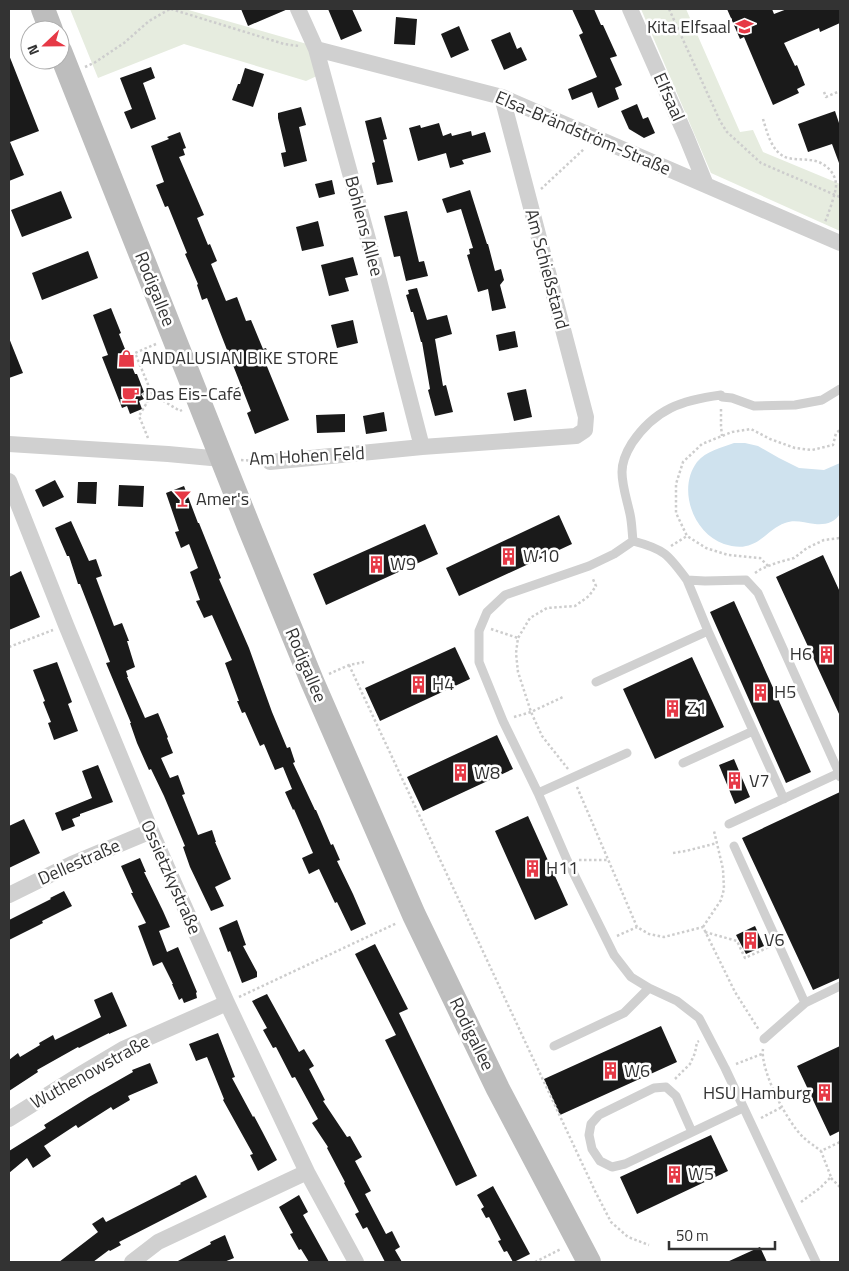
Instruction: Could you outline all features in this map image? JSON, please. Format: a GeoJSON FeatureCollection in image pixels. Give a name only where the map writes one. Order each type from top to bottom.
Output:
{"type":"FeatureCollection","features":[{"type":"Feature","properties":{"kind":"main road","name":"Rodigallee"},"geometry":{"type":"LineString","coordinates":[[67,70],[312,681],[414,915],[498,1089],[589,1262]]}},
{"type":"Feature","properties":{"kind":"street","name":"Bohlens Allee"},"geometry":{"type":"LineString","coordinates":[[298,9],[316,49],[422,447]]}},
{"type":"Feature","properties":{"kind":"street","name":"Elfsaal"},"geometry":{"type":"LineString","coordinates":[[630,9],[706,185]]}},
{"type":"Feature","properties":{"kind":"street","name":"Elsa-Brändström-Straße"},"geometry":{"type":"LineString","coordinates":[[316,49],[502,97],[840,243]]}},
{"type":"Feature","properties":{"kind":"street","name":"Am Schießstand"},"geometry":{"type":"LineString","coordinates":[[502,97],[586,417],[585,430],[576,436]]}},
{"type":"Feature","properties":{"kind":"street","name":"Am Hohen Feld"},"geometry":{"type":"LineString","coordinates":[[270,462],[422,447],[576,436]]}},
{"type":"Feature","properties":{"kind":"street"},"geometry":{"type":"LineString","coordinates":[[9,444],[222,458]]}},
{"type":"Feature","properties":{"kind":"street","name":"Ossietzkystraße"},"geometry":{"type":"LineString","coordinates":[[9,481],[150,831],[227,1003],[307,1172],[356,1262]]}},
{"type":"Feature","properties":{"kind":"street","name":"Dellestraße"},"geometry":{"type":"LineString","coordinates":[[9,895],[72,864],[150,831]]}},
{"type":"Feature","properties":{"kind":"street","name":"Wuthenowstraße"},"geometry":{"type":"LineString","coordinates":[[9,1119],[123,1049],[227,1003]]}},
{"type":"Feature","properties":{"kind":"street"},"geometry":{"type":"LineString","coordinates":[[132,1262],[158,1242],[307,1172]]}},
{"type":"Feature","properties":{"kind":"lane"},"geometry":{"type":"LineString","coordinates":[[632,541],[622,469],[628,450],[639,433],[658,415],[679,405],[721,395],[722,397],[732,398],[754,406],[795,405],[822,400],[840,389]]}},
{"type":"Feature","properties":{"kind":"lane"},"geometry":{"type":"LineString","coordinates":[[632,541],[662,551],[687,580],[784,799]]}},
{"type":"Feature","properties":{"kind":"lane"},"geometry":{"type":"LineString","coordinates":[[632,541],[614,554],[588,566],[505,595],[487,612],[479,631],[479,662],[503,721],[606,941],[631,977],[677,1001],[699,1018],[725,1068],[816,1262]]}},
{"type":"Feature","properties":{"kind":"lane"},"geometry":{"type":"LineString","coordinates":[[687,580],[746,580],[758,592],[840,774],[729,824]]}},
{"type":"Feature","properties":{"kind":"lane"},"geometry":{"type":"LineString","coordinates":[[596,682],[708,631]]}},
{"type":"Feature","properties":{"kind":"lane"},"geometry":{"type":"LineString","coordinates":[[683,763],[753,731]]}},
{"type":"Feature","properties":{"kind":"lane"},"geometry":{"type":"LineString","coordinates":[[538,793],[627,753]]}},
{"type":"Feature","properties":{"kind":"lane"},"geometry":{"type":"LineString","coordinates":[[734,846],[805,1002]]}},
{"type":"Feature","properties":{"kind":"lane"},"geometry":{"type":"LineString","coordinates":[[764,1039],[805,1002],[840,986]]}},
{"type":"Feature","properties":{"kind":"lane"},"geometry":{"type":"LineString","coordinates":[[554,1046],[624,1013],[649,988]]}},
{"type":"Feature","properties":{"kind":"lane"},"geometry":{"type":"LineString","coordinates":[[692,1132],[676,1096],[666,1087],[654,1088],[599,1115],[591,1124],[590,1135],[592,1149],[600,1161],[612,1167],[625,1164],[743,1108]]}},
{"type":"Feature","properties":{"kind":"path"},"geometry":{"type":"LineString","coordinates":[[69,74],[94,63],[124,43],[149,21],[171,9],[284,44],[316,49]]}},
{"type":"Feature","properties":{"kind":"path"},"geometry":{"type":"LineString","coordinates":[[669,9],[720,121],[727,132],[761,163],[840,197]]}},
{"type":"Feature","properties":{"kind":"path"},"geometry":{"type":"LineString","coordinates":[[824,92],[826,97],[840,91]]}},
{"type":"Feature","properties":{"kind":"path"},"geometry":{"type":"LineString","coordinates":[[763,119],[776,150],[785,157],[813,160],[824,164],[833,175],[837,186],[822,235]]}},
{"type":"Feature","properties":{"kind":"path"},"geometry":{"type":"LineString","coordinates":[[529,201],[582,150],[601,140]]}},
{"type":"Feature","properties":{"kind":"path"},"geometry":{"type":"LineString","coordinates":[[174,337],[135,353],[152,394],[180,411],[200,403]]}},
{"type":"Feature","properties":{"kind":"path"},"geometry":{"type":"LineString","coordinates":[[143,393],[147,403]]}},
{"type":"Feature","properties":{"kind":"path"},"geometry":{"type":"LineString","coordinates":[[152,394],[140,416],[154,453]]}},
{"type":"Feature","properties":{"kind":"path"},"geometry":{"type":"LineString","coordinates":[[722,408],[722,436]]}},
{"type":"Feature","properties":{"kind":"path"},"geometry":{"type":"LineString","coordinates":[[768,566],[760,558],[728,555],[706,548],[687,536],[676,513],[676,484],[683,462],[702,444],[732,432],[751,430],[795,448],[812,450],[833,445],[836,433],[840,430]]}},
{"type":"Feature","properties":{"kind":"path","name":"Am Hohen Feld"},"geometry":{"type":"LineString","coordinates":[[222,458],[270,462]]}},
{"type":"Feature","properties":{"kind":"path"},"geometry":{"type":"LineString","coordinates":[[662,551],[687,536]]}},
{"type":"Feature","properties":{"kind":"path"},"geometry":{"type":"LineString","coordinates":[[746,580],[761,569],[794,558],[807,548],[824,540],[840,538]]}},
{"type":"Feature","properties":{"kind":"path"},"geometry":{"type":"LineString","coordinates":[[588,566],[596,586],[589,596],[575,606],[547,608],[530,618],[518,638],[516,653],[518,672],[531,712],[542,736],[566,765],[573,778],[636,927],[649,934],[664,937],[703,927],[718,905],[724,889],[723,868],[714,831]]}},
{"type":"Feature","properties":{"kind":"path"},"geometry":{"type":"LineString","coordinates":[[9,647],[66,625]]}},
{"type":"Feature","properties":{"kind":"path"},"geometry":{"type":"LineString","coordinates":[[495,630],[518,638]]}},
{"type":"Feature","properties":{"kind":"path"},"geometry":{"type":"LineString","coordinates":[[364,662],[349,665],[595,1191],[611,1222],[628,1236],[649,1244]]}},
{"type":"Feature","properties":{"kind":"path"},"geometry":{"type":"LineString","coordinates":[[503,721],[531,712],[563,697]]}},
{"type":"Feature","properties":{"kind":"path"},"geometry":{"type":"LineString","coordinates":[[672,853],[717,843]]}},
{"type":"Feature","properties":{"kind":"path"},"geometry":{"type":"LineString","coordinates":[[567,860],[608,860]]}},
{"type":"Feature","properties":{"kind":"path"},"geometry":{"type":"LineString","coordinates":[[227,1003],[414,915]]}},
{"type":"Feature","properties":{"kind":"path"},"geometry":{"type":"LineString","coordinates":[[606,941],[636,927]]}},
{"type":"Feature","properties":{"kind":"path"},"geometry":{"type":"LineString","coordinates":[[703,927],[736,992],[764,1039],[762,1054],[769,1078],[782,1107],[802,1136],[821,1151],[831,1178],[840,1187]]}},
{"type":"Feature","properties":{"kind":"path"},"geometry":{"type":"LineString","coordinates":[[705,932],[737,941],[745,958],[778,943]]}},
{"type":"Feature","properties":{"kind":"path"},"geometry":{"type":"LineString","coordinates":[[666,1087],[690,1064],[697,1042],[708,1034]]}},
{"type":"Feature","properties":{"kind":"path"},"geometry":{"type":"LineString","coordinates":[[725,1068],[762,1054]]}},
{"type":"Feature","properties":{"kind":"path"},"geometry":{"type":"LineString","coordinates":[[751,1123],[782,1107]]}},
{"type":"Feature","properties":{"kind":"path"},"geometry":{"type":"LineString","coordinates":[[821,1151],[840,1142]]}},
{"type":"Feature","properties":{"kind":"path"},"geometry":{"type":"LineString","coordinates":[[791,1208],[831,1178]]}},
{"type":"Feature","properties":{"kind":"path"},"geometry":{"type":"LineString","coordinates":[[536,1262],[577,1241]]}},
{"type":"Feature","properties":{"kind":"shaded area"},"geometry":{"type":"Polygon","coordinates":[[[70,9],[185,9],[307,44],[319,75],[306,81],[184,44],[98,78],[70,9]]]}},
{"type":"Feature","properties":{"kind":"shaded area"},"geometry":{"type":"Polygon","coordinates":[[[641,9],[686,9],[740,132],[753,130],[763,152],[840,184],[840,231],[711,173],[641,9]]]}},
{"type":"Feature","properties":{"kind":"water"},"geometry":{"type":"Polygon","coordinates":[[[734,443],[758,446],[799,468],[824,470],[840,463],[840,513],[836,519],[822,524],[796,521],[785,523],[757,542],[743,547],[727,545],[713,538],[704,530],[691,509],[688,485],[691,473],[701,458],[714,450],[734,443]]]}},
{"type":"Feature","properties":{"kind":"building"},"geometry":{"type":"Polygon","coordinates":[[[241,9],[288,9],[248,26],[241,9]]]}},
{"type":"Feature","properties":{"kind":"building"},"geometry":{"type":"Polygon","coordinates":[[[328,9],[352,9],[362,31],[341,40],[328,9]]]}},
{"type":"Feature","properties":{"kind":"building"},"geometry":{"type":"Polygon","coordinates":[[[572,9],[594,9],[617,56],[610,58],[622,85],[615,88],[619,99],[598,108],[592,92],[572,100],[568,89],[597,77],[579,35],[583,33],[572,9]]]}},
{"type":"Feature","properties":{"kind":"building"},"geometry":{"type":"Polygon","coordinates":[[[727,9],[772,9],[774,14],[787,9],[840,9],[840,23],[820,32],[819,28],[784,43],[795,66],[797,65],[805,85],[797,89],[799,93],[773,105],[744,37],[740,39],[727,9]]]}},
{"type":"Feature","properties":{"kind":"building"},"geometry":{"type":"Polygon","coordinates":[[[396,17],[417,19],[415,45],[394,44],[396,17]]]}},
{"type":"Feature","properties":{"kind":"building"},"geometry":{"type":"Polygon","coordinates":[[[459,26],[469,50],[451,58],[441,34],[459,26]]]}},
{"type":"Feature","properties":{"kind":"building"},"geometry":{"type":"Polygon","coordinates":[[[510,32],[517,49],[521,47],[527,60],[504,70],[491,40],[510,32]]]}},
{"type":"Feature","properties":{"kind":"building"},"geometry":{"type":"Polygon","coordinates":[[[9,55],[39,131],[10,142],[24,175],[9,181],[9,55]]]}},
{"type":"Feature","properties":{"kind":"building"},"geometry":{"type":"Polygon","coordinates":[[[151,67],[155,78],[143,83],[156,119],[131,129],[124,112],[132,109],[120,78],[151,67]]]}},
{"type":"Feature","properties":{"kind":"building"},"geometry":{"type":"Polygon","coordinates":[[[245,68],[264,74],[253,107],[232,100],[245,68]]]}},
{"type":"Feature","properties":{"kind":"building"},"geometry":{"type":"Polygon","coordinates":[[[637,104],[643,119],[648,117],[655,133],[644,138],[629,129],[621,111],[637,104]]]}},
{"type":"Feature","properties":{"kind":"building"},"geometry":{"type":"Polygon","coordinates":[[[301,107],[306,125],[299,127],[307,161],[284,167],[281,153],[286,152],[278,113],[301,107]]]}},
{"type":"Feature","properties":{"kind":"building"},"geometry":{"type":"Polygon","coordinates":[[[835,111],[840,126],[840,163],[832,144],[808,152],[798,124],[835,111]]]}},
{"type":"Feature","properties":{"kind":"building"},"geometry":{"type":"Polygon","coordinates":[[[381,117],[387,139],[383,140],[393,182],[377,185],[372,163],[375,162],[365,121],[381,117]]]}},
{"type":"Feature","properties":{"kind":"building"},"geometry":{"type":"Polygon","coordinates":[[[439,123],[443,136],[451,133],[452,136],[471,131],[472,136],[485,132],[491,152],[462,160],[464,164],[450,168],[446,153],[418,161],[409,128],[420,125],[421,128],[439,123]]]}},
{"type":"Feature","properties":{"kind":"building"},"geometry":{"type":"Polygon","coordinates":[[[180,132],[186,148],[183,149],[185,155],[179,157],[204,215],[197,218],[217,261],[211,264],[226,301],[237,297],[246,321],[251,320],[263,349],[266,348],[271,362],[266,364],[289,420],[255,434],[247,413],[251,411],[207,298],[202,300],[198,284],[185,254],[187,253],[168,206],[165,207],[156,185],[164,182],[151,146],[169,139],[167,137],[180,132]]]}},
{"type":"Feature","properties":{"kind":"building"},"geometry":{"type":"Polygon","coordinates":[[[332,180],[335,194],[319,198],[315,184],[332,180]]]}},
{"type":"Feature","properties":{"kind":"building"},"geometry":{"type":"Polygon","coordinates":[[[470,190],[495,271],[501,269],[504,280],[500,285],[506,308],[492,311],[488,289],[478,292],[467,255],[470,254],[469,249],[473,248],[461,209],[447,213],[442,199],[470,190]]]}},
{"type":"Feature","properties":{"kind":"building"},"geometry":{"type":"Polygon","coordinates":[[[61,191],[72,218],[22,237],[11,210],[61,191]]]}},
{"type":"Feature","properties":{"kind":"building"},"geometry":{"type":"Polygon","coordinates":[[[407,211],[419,262],[424,261],[428,276],[406,281],[400,256],[394,257],[384,216],[407,211]]]}},
{"type":"Feature","properties":{"kind":"building"},"geometry":{"type":"Polygon","coordinates":[[[318,221],[324,246],[302,251],[296,227],[318,221]]]}},
{"type":"Feature","properties":{"kind":"building"},"geometry":{"type":"Polygon","coordinates":[[[88,251],[98,278],[42,300],[32,273],[88,251]]]}},
{"type":"Feature","properties":{"kind":"building"},"geometry":{"type":"Polygon","coordinates":[[[353,257],[358,275],[345,278],[349,291],[329,296],[321,265],[353,257]]]}},
{"type":"Feature","properties":{"kind":"building"},"geometry":{"type":"Polygon","coordinates":[[[417,288],[427,320],[447,315],[452,334],[435,339],[443,386],[446,385],[453,412],[435,416],[428,390],[430,389],[422,342],[406,295],[409,294],[408,290],[417,288]]]}},
{"type":"Feature","properties":{"kind":"building"},"geometry":{"type":"Polygon","coordinates":[[[111,308],[121,333],[119,334],[144,392],[141,394],[144,399],[139,401],[142,409],[130,414],[127,406],[122,408],[102,357],[108,355],[93,315],[111,308]]]}},
{"type":"Feature","properties":{"kind":"building"},"geometry":{"type":"Polygon","coordinates":[[[353,320],[358,343],[337,348],[331,325],[353,320]]]}},
{"type":"Feature","properties":{"kind":"building"},"geometry":{"type":"Polygon","coordinates":[[[515,331],[518,347],[499,351],[496,335],[515,331]]]}},
{"type":"Feature","properties":{"kind":"building"},"geometry":{"type":"Polygon","coordinates":[[[9,338],[23,373],[9,378],[9,338]]]}},
{"type":"Feature","properties":{"kind":"building"},"geometry":{"type":"Polygon","coordinates":[[[526,389],[532,417],[514,421],[507,393],[526,389]]]}},
{"type":"Feature","properties":{"kind":"building"},"geometry":{"type":"Polygon","coordinates":[[[384,412],[387,431],[366,434],[363,416],[384,412]]]}},
{"type":"Feature","properties":{"kind":"building"},"geometry":{"type":"Polygon","coordinates":[[[345,414],[345,432],[317,433],[316,415],[345,414]]]}},
{"type":"Feature","properties":{"kind":"building"},"geometry":{"type":"Polygon","coordinates":[[[55,480],[64,497],[43,507],[35,490],[55,480]]]}},
{"type":"Feature","properties":{"kind":"building"},"geometry":{"type":"Polygon","coordinates":[[[78,482],[97,482],[96,504],[77,503],[78,482]]]}},
{"type":"Feature","properties":{"kind":"building"},"geometry":{"type":"Polygon","coordinates":[[[119,485],[144,486],[143,507],[118,506],[119,485]]]}},
{"type":"Feature","properties":{"kind":"building"},"geometry":{"type":"Polygon","coordinates":[[[184,486],[221,578],[219,579],[249,648],[272,712],[287,748],[290,747],[295,762],[293,763],[331,845],[333,844],[340,860],[337,861],[366,924],[351,931],[319,869],[309,874],[302,858],[313,853],[285,792],[292,789],[283,767],[275,770],[264,744],[260,746],[245,712],[242,713],[225,663],[232,660],[212,615],[204,618],[196,601],[200,600],[190,572],[198,568],[189,544],[181,548],[175,532],[179,531],[166,493],[184,486]]]}},
{"type":"Feature","properties":{"kind":"building","name":"W10"},"geometry":{"type":"Polygon","coordinates":[[[559,515],[572,544],[459,596],[446,568],[559,515]]]}},
{"type":"Feature","properties":{"kind":"building"},"geometry":{"type":"Polygon","coordinates":[[[71,521],[89,561],[96,559],[102,576],[96,578],[114,626],[122,623],[129,641],[127,641],[135,667],[126,671],[127,677],[145,718],[158,713],[168,737],[173,753],[161,758],[170,778],[178,775],[185,794],[182,795],[198,835],[212,830],[215,842],[231,879],[215,887],[224,906],[211,911],[190,867],[183,847],[185,846],[164,796],[151,769],[149,770],[137,743],[131,723],[106,663],[110,662],[94,620],[80,584],[78,584],[69,556],[67,556],[55,528],[71,521]]]}},
{"type":"Feature","properties":{"kind":"building","name":"W9"},"geometry":{"type":"Polygon","coordinates":[[[425,524],[438,554],[326,605],[313,574],[425,524]]]}},
{"type":"Feature","properties":{"kind":"building","name":"H6"},"geometry":{"type":"Polygon","coordinates":[[[823,555],[840,592],[840,716],[776,577],[823,555]]]}},
{"type":"Feature","properties":{"kind":"building"},"geometry":{"type":"Polygon","coordinates":[[[21,571],[40,617],[9,630],[9,577],[21,571]]]}},
{"type":"Feature","properties":{"kind":"building","name":"H5"},"geometry":{"type":"Polygon","coordinates":[[[734,601],[811,772],[786,783],[710,612],[734,601]]]}},
{"type":"Feature","properties":{"kind":"building","name":"H4"},"geometry":{"type":"Polygon","coordinates":[[[455,647],[470,679],[380,721],[365,688],[455,647]]]}},
{"type":"Feature","properties":{"kind":"building","name":"Z1"},"geometry":{"type":"Polygon","coordinates":[[[692,657],[724,727],[655,759],[623,689],[692,657]]]}},
{"type":"Feature","properties":{"kind":"building"},"geometry":{"type":"Polygon","coordinates":[[[57,662],[72,702],[68,704],[78,731],[54,740],[48,723],[51,722],[43,702],[45,701],[33,670],[57,662]]]}},
{"type":"Feature","properties":{"kind":"building","name":"W8"},"geometry":{"type":"Polygon","coordinates":[[[497,735],[513,769],[423,811],[407,777],[497,735]]]}},
{"type":"Feature","properties":{"kind":"building","name":"V7"},"geometry":{"type":"Polygon","coordinates":[[[734,759],[750,797],[735,804],[719,765],[734,759]]]}},
{"type":"Feature","properties":{"kind":"building"},"geometry":{"type":"Polygon","coordinates":[[[98,765],[113,802],[80,814],[80,816],[72,819],[75,826],[62,831],[55,813],[92,798],[82,771],[98,765]]]}},
{"type":"Feature","properties":{"kind":"building"},"geometry":{"type":"Polygon","coordinates":[[[840,792],[840,978],[813,990],[742,838],[840,792]]]}},
{"type":"Feature","properties":{"kind":"building","name":"H11"},"geometry":{"type":"Polygon","coordinates":[[[528,816],[568,905],[535,920],[495,831],[528,816]]]}},
{"type":"Feature","properties":{"kind":"building"},"geometry":{"type":"Polygon","coordinates":[[[24,819],[40,853],[9,868],[9,826],[24,819]]]}},
{"type":"Feature","properties":{"kind":"building"},"geometry":{"type":"Polygon","coordinates":[[[140,858],[146,872],[144,872],[170,927],[159,931],[167,952],[178,947],[197,992],[197,998],[184,1003],[182,998],[179,1000],[162,962],[153,966],[138,926],[146,923],[131,893],[133,893],[121,866],[140,858]]]}},
{"type":"Feature","properties":{"kind":"building"},"geometry":{"type":"Polygon","coordinates":[[[64,891],[72,906],[9,940],[9,920],[64,891]]]}},
{"type":"Feature","properties":{"kind":"building"},"geometry":{"type":"Polygon","coordinates":[[[237,920],[246,945],[243,946],[257,972],[257,977],[242,983],[219,928],[237,920]]]}},
{"type":"Feature","properties":{"kind":"building","name":"V6"},"geometry":{"type":"Polygon","coordinates":[[[755,926],[764,946],[746,954],[736,935],[755,926]]]}},
{"type":"Feature","properties":{"kind":"building"},"geometry":{"type":"Polygon","coordinates":[[[375,944],[408,1009],[399,1013],[477,1176],[456,1186],[385,1040],[396,1035],[355,954],[375,944]]]}},
{"type":"Feature","properties":{"kind":"building"},"geometry":{"type":"Polygon","coordinates":[[[112,992],[127,1026],[78,1047],[37,1070],[38,1072],[9,1091],[9,1060],[18,1053],[20,1057],[53,1035],[55,1040],[101,1017],[94,1000],[112,992]]]}},
{"type":"Feature","properties":{"kind":"building"},"geometry":{"type":"Polygon","coordinates":[[[267,994],[299,1052],[304,1049],[314,1066],[309,1069],[325,1100],[323,1101],[347,1137],[350,1136],[362,1157],[355,1161],[371,1191],[365,1194],[386,1234],[392,1231],[400,1247],[395,1250],[402,1262],[385,1262],[367,1227],[363,1229],[355,1214],[359,1212],[345,1182],[328,1147],[312,1123],[318,1119],[295,1077],[292,1078],[276,1047],[273,1048],[263,1030],[267,1028],[252,1001],[267,994]]]}},
{"type":"Feature","properties":{"kind":"building","name":"W6"},"geometry":{"type":"Polygon","coordinates":[[[661,1026],[677,1062],[560,1115],[544,1079],[661,1026]]]}},
{"type":"Feature","properties":{"kind":"building"},"geometry":{"type":"Polygon","coordinates":[[[218,1033],[235,1077],[232,1078],[277,1160],[258,1171],[250,1155],[253,1154],[223,1100],[207,1057],[196,1061],[189,1044],[218,1033]]]}},
{"type":"Feature","properties":{"kind":"building","name":"HSU Hamburg"},"geometry":{"type":"Polygon","coordinates":[[[840,1046],[840,1131],[830,1136],[797,1066],[840,1046]]]}},
{"type":"Feature","properties":{"kind":"building"},"geometry":{"type":"Polygon","coordinates":[[[150,1063],[158,1083],[128,1096],[130,1100],[113,1110],[111,1107],[78,1128],[76,1125],[44,1146],[51,1156],[33,1168],[27,1158],[9,1173],[9,1151],[46,1128],[44,1125],[133,1072],[132,1070],[150,1063]]]}},
{"type":"Feature","properties":{"kind":"building","name":"W5"},"geometry":{"type":"Polygon","coordinates":[[[711,1135],[728,1171],[637,1214],[620,1177],[711,1135]]]}},
{"type":"Feature","properties":{"kind":"building"},"geometry":{"type":"Polygon","coordinates":[[[196,1175],[207,1197],[119,1242],[121,1245],[109,1250],[93,1262],[59,1262],[98,1232],[92,1224],[103,1217],[106,1222],[196,1175]]]}},
{"type":"Feature","properties":{"kind":"building"},"geometry":{"type":"Polygon","coordinates":[[[493,1186],[530,1254],[514,1262],[507,1251],[504,1252],[498,1241],[501,1240],[489,1217],[486,1218],[481,1209],[484,1207],[477,1195],[493,1186]]]}},
{"type":"Feature","properties":{"kind":"building"},"geometry":{"type":"Polygon","coordinates":[[[299,1195],[308,1212],[303,1215],[329,1262],[309,1262],[301,1249],[299,1250],[290,1234],[293,1233],[279,1207],[299,1195]]]}},
{"type":"Feature","properties":{"kind":"building"},"geometry":{"type":"Polygon","coordinates":[[[225,1235],[234,1258],[224,1262],[176,1262],[211,1244],[210,1242],[225,1235]]]}},
{"type":"Feature","properties":{"kind":"building"},"geometry":{"type":"Polygon","coordinates":[[[760,1247],[767,1262],[727,1262],[760,1247]]]}},
{"type":"Feature","properties":{"kind":"place","name":"Kita Elfsaal"},"geometry":{"type":"Point","coordinates":[745,27]}},
{"type":"Feature","properties":{"kind":"place","name":"ANDALUSIAN BIKE STORE"},"geometry":{"type":"Point","coordinates":[127,358]}},
{"type":"Feature","properties":{"kind":"place","name":"Das Eis-Café"},"geometry":{"type":"Point","coordinates":[131,394]}},
{"type":"Feature","properties":{"kind":"place","name":"Amer's"},"geometry":{"type":"Point","coordinates":[182,499]}},
{"type":"Feature","properties":{"kind":"place","name":"W10"},"geometry":{"type":"Point","coordinates":[509,556]}},
{"type":"Feature","properties":{"kind":"place","name":"W9"},"geometry":{"type":"Point","coordinates":[376,564]}},
{"type":"Feature","properties":{"kind":"place","name":"H6"},"geometry":{"type":"Point","coordinates":[826,654]}},
{"type":"Feature","properties":{"kind":"place","name":"H4"},"geometry":{"type":"Point","coordinates":[418,684]}},
{"type":"Feature","properties":{"kind":"place","name":"H5"},"geometry":{"type":"Point","coordinates":[760,692]}},
{"type":"Feature","properties":{"kind":"place","name":"Z1"},"geometry":{"type":"Point","coordinates":[673,708]}},
{"type":"Feature","properties":{"kind":"place","name":"W8"},"geometry":{"type":"Point","coordinates":[460,773]}},
{"type":"Feature","properties":{"kind":"place","name":"V7"},"geometry":{"type":"Point","coordinates":[735,781]}},
{"type":"Feature","properties":{"kind":"place","name":"H11"},"geometry":{"type":"Point","coordinates":[532,868]}},
{"type":"Feature","properties":{"kind":"place","name":"V6"},"geometry":{"type":"Point","coordinates":[750,940]}},
{"type":"Feature","properties":{"kind":"place","name":"W6"},"geometry":{"type":"Point","coordinates":[610,1071]}},
{"type":"Feature","properties":{"kind":"place","name":"HSU Hamburg"},"geometry":{"type":"Point","coordinates":[825,1093]}},
{"type":"Feature","properties":{"kind":"place","name":"W5"},"geometry":{"type":"Point","coordinates":[674,1174]}}]}
